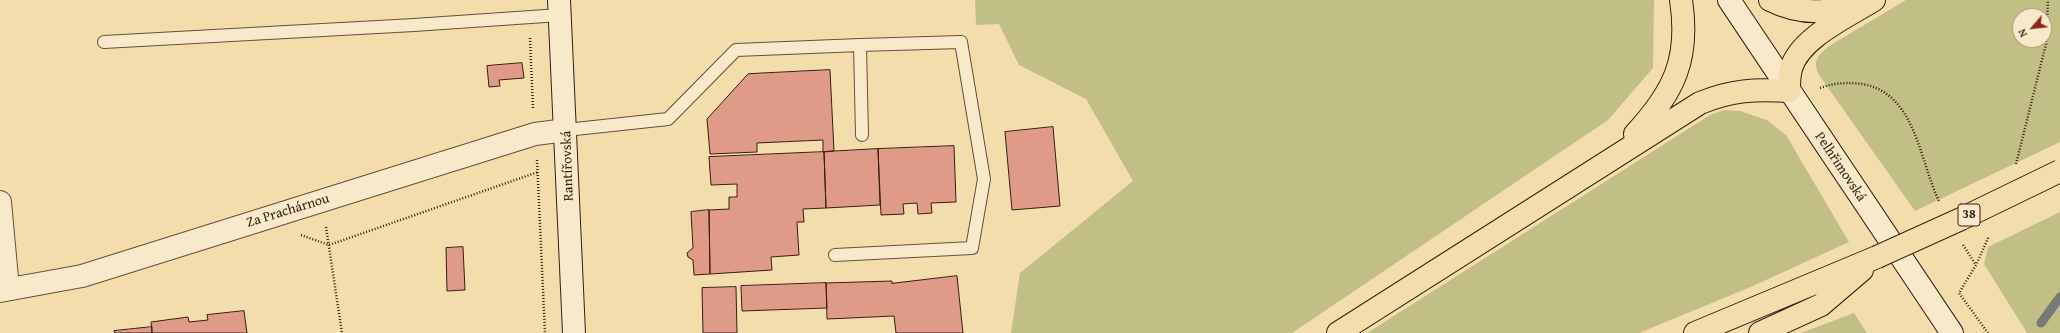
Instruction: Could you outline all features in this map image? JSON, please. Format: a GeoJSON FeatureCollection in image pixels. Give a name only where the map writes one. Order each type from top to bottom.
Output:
{"type":"FeatureCollection","features":[{"type":"Feature","properties":{"kind":"main road"},"geometry":{"type":"LineString","coordinates":[[1614,157],[1655,113],[1668,92],[1677,72],[1683,37],[1681,0]]}},
{"type":"Feature","properties":{"kind":"main road"},"geometry":{"type":"LineString","coordinates":[[1770,0],[1793,9],[1822,12],[1835,10],[1865,0]]}},
{"type":"Feature","properties":{"kind":"main road"},"geometry":{"type":"LineString","coordinates":[[1338,333],[1700,103],[1720,95],[1740,90],[1761,89],[1789,91],[1790,69],[1798,55],[1808,43],[1874,0]]}},
{"type":"Feature","properties":{"kind":"main road","name":"38"},"geometry":{"type":"LineString","coordinates":[[1695,333],[1877,257],[1961,219],[2060,171]]}},
{"type":"Feature","properties":{"kind":"main road"},"geometry":{"type":"LineString","coordinates":[[1769,329],[1821,305],[1877,257]]}},
{"type":"Feature","properties":{"kind":"street","name":"Pelhřimovská"},"geometry":{"type":"LineString","coordinates":[[1729,0],[1949,329]]}},
{"type":"Feature","properties":{"kind":"street","name":"Rantířovská"},"geometry":{"type":"LineString","coordinates":[[560,8],[574,333]]}},
{"type":"Feature","properties":{"kind":"street","name":"Za Prachárnou"},"geometry":{"type":"LineString","coordinates":[[0,202],[4,290],[82,276],[535,134],[566,130]]}},
{"type":"Feature","properties":{"kind":"lane"},"geometry":{"type":"LineString","coordinates":[[104,42],[529,18],[560,8]]}},
{"type":"Feature","properties":{"kind":"lane"},"geometry":{"type":"LineString","coordinates":[[566,130],[668,119],[736,50],[961,42],[984,179],[972,248],[835,255]]}},
{"type":"Feature","properties":{"kind":"lane"},"geometry":{"type":"LineString","coordinates":[[860,45],[862,135]]}},
{"type":"Feature","properties":{"kind":"path"},"geometry":{"type":"LineString","coordinates":[[2014,169],[2046,44],[2048,0]]}},
{"type":"Feature","properties":{"kind":"path"},"geometry":{"type":"LineString","coordinates":[[529,18],[545,333]]}},
{"type":"Feature","properties":{"kind":"path"},"geometry":{"type":"LineString","coordinates":[[1821,88],[1847,82],[1872,86],[1891,96],[1902,109],[1911,126],[1931,186],[1940,204]]}},
{"type":"Feature","properties":{"kind":"path"},"geometry":{"type":"LineString","coordinates":[[342,333],[329,246],[538,172]]}},
{"type":"Feature","properties":{"kind":"path"},"geometry":{"type":"LineString","coordinates":[[1988,333],[1960,293],[1976,265],[1991,230]]}},
{"type":"Feature","properties":{"kind":"path"},"geometry":{"type":"LineString","coordinates":[[1960,240],[1976,265]]}},
{"type":"Feature","properties":{"kind":"shaded area"},"geometry":{"type":"Polygon","coordinates":[[[975,0],[1654,0],[1653,68],[1608,120],[1292,333],[1011,333],[1020,273],[1133,181],[1086,99],[1019,65],[999,24],[976,25],[975,0]]]}},
{"type":"Feature","properties":{"kind":"shaded area"},"geometry":{"type":"Polygon","coordinates":[[[1906,0],[2060,0],[2060,142],[1915,211],[1819,75],[1816,62],[1829,46],[1906,0]]]}},
{"type":"Feature","properties":{"kind":"shaded area"},"geometry":{"type":"Polygon","coordinates":[[[1724,110],[1740,111],[1767,120],[1786,135],[1849,242],[1753,286],[1639,333],[1367,333],[1710,115],[1724,110]]]}},
{"type":"Feature","properties":{"kind":"shaded area"},"geometry":{"type":"Polygon","coordinates":[[[2060,212],[2060,333],[2027,333],[1984,264],[1988,247],[2060,212]]]}},
{"type":"Feature","properties":{"kind":"shaded area"},"geometry":{"type":"Polygon","coordinates":[[[1854,313],[1867,333],[1801,333],[1854,313]]]}},
{"type":"Feature","properties":{"kind":"building"},"geometry":{"type":"Polygon","coordinates":[[[522,63],[524,78],[499,80],[500,86],[489,87],[487,66],[522,63]]]}},
{"type":"Feature","properties":{"kind":"building"},"geometry":{"type":"Polygon","coordinates":[[[830,70],[834,151],[823,152],[823,140],[757,143],[757,152],[710,154],[707,119],[748,74],[830,70]]]}},
{"type":"Feature","properties":{"kind":"building"},"geometry":{"type":"Polygon","coordinates":[[[1053,127],[1060,206],[1012,210],[1005,132],[1053,127]]]}},
{"type":"Feature","properties":{"kind":"building"},"geometry":{"type":"Polygon","coordinates":[[[954,146],[956,202],[931,203],[932,213],[918,214],[917,203],[903,204],[904,214],[881,215],[878,149],[954,146]]]}},
{"type":"Feature","properties":{"kind":"building"},"geometry":{"type":"Polygon","coordinates":[[[878,149],[880,205],[826,208],[824,152],[878,149]]]}},
{"type":"Feature","properties":{"kind":"building"},"geometry":{"type":"Polygon","coordinates":[[[824,152],[826,208],[803,209],[804,222],[797,222],[799,255],[771,257],[772,270],[710,274],[709,210],[729,209],[729,197],[737,197],[737,184],[711,185],[709,157],[824,152]]]}},
{"type":"Feature","properties":{"kind":"building"},"geometry":{"type":"Polygon","coordinates":[[[709,210],[710,274],[694,275],[693,260],[688,257],[687,253],[693,248],[691,212],[709,210]]]}},
{"type":"Feature","properties":{"kind":"building"},"geometry":{"type":"Polygon","coordinates":[[[463,247],[465,290],[447,291],[446,248],[463,247]]]}},
{"type":"Feature","properties":{"kind":"building"},"geometry":{"type":"Polygon","coordinates":[[[957,276],[963,333],[896,333],[894,316],[827,319],[826,283],[892,281],[892,283],[957,276]]]}},
{"type":"Feature","properties":{"kind":"building"},"geometry":{"type":"Polygon","coordinates":[[[826,283],[827,308],[742,311],[741,286],[826,283]]]}},
{"type":"Feature","properties":{"kind":"building"},"geometry":{"type":"Polygon","coordinates":[[[736,287],[737,333],[703,333],[702,288],[736,287]]]}},
{"type":"Feature","properties":{"kind":"building"},"geometry":{"type":"Polygon","coordinates":[[[244,311],[247,333],[152,333],[151,322],[188,317],[189,322],[208,320],[207,315],[244,311]]]}},
{"type":"Feature","properties":{"kind":"building"},"geometry":{"type":"Polygon","coordinates":[[[152,327],[152,333],[115,333],[114,331],[152,327]]]}},
{"type":"Feature","properties":{"kind":"waterway"},"geometry":{"type":"LineString","coordinates":[[2041,323],[2060,297]]}}]}
